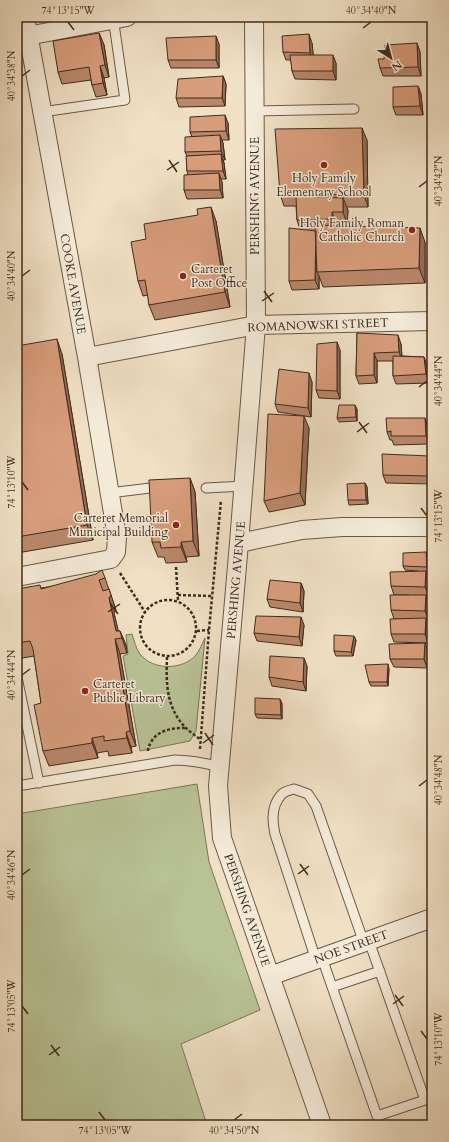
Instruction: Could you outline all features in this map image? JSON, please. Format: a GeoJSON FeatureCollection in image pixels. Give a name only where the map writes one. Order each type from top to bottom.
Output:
{"type":"FeatureCollection","features":[{"type":"Feature","properties":{"kind":"street","name":"COOKE AVENUE"},"geometry":{"type":"LineString","coordinates":[[25,17],[23,37],[42,112],[87,357],[117,537],[114,555]]}},
{"type":"Feature","properties":{"kind":"street","name":"PERSHING AVENUE"},"geometry":{"type":"LineString","coordinates":[[254,17],[256,325],[221,767],[218,786],[222,838],[322,1125]]}},
{"type":"Feature","properties":{"kind":"street"},"geometry":{"type":"LineString","coordinates":[[23,37],[118,18]]}},
{"type":"Feature","properties":{"kind":"street","name":"ROMANOWSKI STREET"},"geometry":{"type":"LineString","coordinates":[[87,357],[256,325],[432,322]]}},
{"type":"Feature","properties":{"kind":"street"},"geometry":{"type":"LineString","coordinates":[[239,543],[302,530],[342,527],[432,527]]}},
{"type":"Feature","properties":{"kind":"street"},"geometry":{"type":"LineString","coordinates":[[17,576],[114,555]]}},
{"type":"Feature","properties":{"kind":"street","name":"NOE STREET"},"geometry":{"type":"LineString","coordinates":[[270,976],[432,918]]}},
{"type":"Feature","properties":{"kind":"lane"},"geometry":{"type":"LineString","coordinates":[[42,112],[125,100],[118,18]]}},
{"type":"Feature","properties":{"kind":"lane"},"geometry":{"type":"LineString","coordinates":[[255,111],[354,109]]}},
{"type":"Feature","properties":{"kind":"lane"},"geometry":{"type":"LineString","coordinates":[[206,488],[244,486]]}},
{"type":"Feature","properties":{"kind":"lane"},"geometry":{"type":"LineString","coordinates":[[109,493],[159,487]]}},
{"type":"Feature","properties":{"kind":"lane"},"geometry":{"type":"LineString","coordinates":[[17,677],[39,783]]}},
{"type":"Feature","properties":{"kind":"lane"},"geometry":{"type":"LineString","coordinates":[[17,786],[175,760],[199,761],[221,767]]}},
{"type":"Feature","properties":{"kind":"lane"},"geometry":{"type":"LineString","coordinates":[[294,789],[308,794],[316,806],[367,942],[380,971],[425,1100],[377,1116],[332,987],[319,959],[275,834],[272,821],[275,805],[283,793],[294,789]]}},
{"type":"Feature","properties":{"kind":"lane"},"geometry":{"type":"LineString","coordinates":[[332,987],[380,971]]}},
{"type":"Feature","properties":{"kind":"path"},"geometry":{"type":"LineString","coordinates":[[200,749],[209,630],[223,488]]}},
{"type":"Feature","properties":{"kind":"path"},"geometry":{"type":"LineString","coordinates":[[114,555],[145,612]]}},
{"type":"Feature","properties":{"kind":"path"},"geometry":{"type":"LineString","coordinates":[[176,567],[178,601]]}},
{"type":"Feature","properties":{"kind":"path"},"geometry":{"type":"LineString","coordinates":[[178,595],[212,596]]}},
{"type":"Feature","properties":{"kind":"path"},"geometry":{"type":"LineString","coordinates":[[169,599],[178,601],[186,605],[193,612],[197,631],[189,648],[181,653],[167,657],[154,652],[147,646],[142,638],[140,629],[141,620],[151,605],[169,599]]}},
{"type":"Feature","properties":{"kind":"path"},"geometry":{"type":"LineString","coordinates":[[197,631],[209,630]]}},
{"type":"Feature","properties":{"kind":"path"},"geometry":{"type":"LineString","coordinates":[[167,657],[167,692],[172,708],[186,728],[201,741]]}},
{"type":"Feature","properties":{"kind":"path"},"geometry":{"type":"LineString","coordinates":[[149,765],[148,749],[154,738],[159,733],[176,728],[186,728]]}},
{"type":"Feature","properties":{"kind":"green space"},"geometry":{"type":"Polygon","coordinates":[[[132,634],[140,654],[146,660],[160,666],[176,666],[184,664],[196,655],[205,638],[196,731],[190,741],[140,751],[123,656],[128,654],[126,635],[132,634]]]}},
{"type":"Feature","properties":{"kind":"green space"},"geometry":{"type":"Polygon","coordinates":[[[197,784],[209,862],[260,1010],[181,1044],[207,1125],[17,1125],[17,814],[197,784]]]}},
{"type":"Feature","properties":{"kind":"building"},"geometry":{"type":"Polygon","coordinates":[[[99,33],[105,65],[100,66],[103,83],[92,85],[89,67],[58,72],[53,41],[99,33]]]}},
{"type":"Feature","properties":{"kind":"building"},"geometry":{"type":"Polygon","coordinates":[[[309,34],[310,53],[283,52],[282,36],[309,34]]]}},
{"type":"Feature","properties":{"kind":"building"},"geometry":{"type":"Polygon","coordinates":[[[216,36],[216,60],[168,60],[166,38],[216,36]]]}},
{"type":"Feature","properties":{"kind":"building"},"geometry":{"type":"Polygon","coordinates":[[[417,43],[418,67],[380,68],[378,59],[384,59],[385,45],[417,43]]]}},
{"type":"Feature","properties":{"kind":"building"},"geometry":{"type":"Polygon","coordinates":[[[290,55],[333,55],[333,71],[292,71],[290,55]]]}},
{"type":"Feature","properties":{"kind":"building"},"geometry":{"type":"Polygon","coordinates":[[[223,76],[222,98],[176,98],[178,79],[223,76]]]}},
{"type":"Feature","properties":{"kind":"building"},"geometry":{"type":"Polygon","coordinates":[[[418,86],[420,106],[393,107],[393,87],[418,86]]]}},
{"type":"Feature","properties":{"kind":"building"},"geometry":{"type":"Polygon","coordinates":[[[225,115],[226,131],[190,132],[190,117],[225,115]]]}},
{"type":"Feature","properties":{"kind":"building"},"geometry":{"type":"Polygon","coordinates":[[[362,128],[364,195],[280,194],[275,129],[362,128]]]}},
{"type":"Feature","properties":{"kind":"building"},"geometry":{"type":"Polygon","coordinates":[[[220,135],[221,151],[185,152],[185,137],[220,135]]]}},
{"type":"Feature","properties":{"kind":"building"},"geometry":{"type":"Polygon","coordinates":[[[221,154],[223,171],[187,171],[186,156],[221,154]]]}},
{"type":"Feature","properties":{"kind":"building"},"geometry":{"type":"Polygon","coordinates":[[[219,173],[220,190],[184,190],[184,175],[219,173]]]}},
{"type":"Feature","properties":{"kind":"building"},"geometry":{"type":"Polygon","coordinates":[[[296,196],[343,198],[343,212],[332,212],[332,219],[297,220],[296,196]]]}},
{"type":"Feature","properties":{"kind":"building","name":"Carteret Post Office"},"geometry":{"type":"Polygon","coordinates":[[[211,207],[225,292],[149,305],[145,280],[138,281],[131,242],[146,239],[144,224],[198,215],[197,209],[211,207]]]}},
{"type":"Feature","properties":{"kind":"building"},"geometry":{"type":"Polygon","coordinates":[[[315,225],[420,228],[419,268],[317,272],[315,225]]]}},
{"type":"Feature","properties":{"kind":"building"},"geometry":{"type":"Polygon","coordinates":[[[289,228],[316,231],[315,280],[289,281],[289,228]]]}},
{"type":"Feature","properties":{"kind":"building"},"geometry":{"type":"Polygon","coordinates":[[[357,333],[398,335],[399,352],[374,353],[374,375],[356,376],[357,333]]]}},
{"type":"Feature","properties":{"kind":"building"},"geometry":{"type":"Polygon","coordinates":[[[57,339],[87,525],[17,537],[17,346],[57,339]]]}},
{"type":"Feature","properties":{"kind":"building"},"geometry":{"type":"Polygon","coordinates":[[[337,342],[337,391],[316,390],[317,344],[337,342]]]}},
{"type":"Feature","properties":{"kind":"building"},"geometry":{"type":"Polygon","coordinates":[[[393,356],[424,357],[426,374],[393,376],[393,356]]]}},
{"type":"Feature","properties":{"kind":"building"},"geometry":{"type":"Polygon","coordinates":[[[279,369],[309,373],[308,408],[275,404],[279,369]]]}},
{"type":"Feature","properties":{"kind":"building"},"geometry":{"type":"Polygon","coordinates":[[[339,405],[355,405],[356,417],[337,418],[339,405]]]}},
{"type":"Feature","properties":{"kind":"building"},"geometry":{"type":"Polygon","coordinates":[[[268,414],[304,416],[300,493],[264,501],[268,414]]]}},
{"type":"Feature","properties":{"kind":"building"},"geometry":{"type":"Polygon","coordinates":[[[386,418],[425,418],[426,436],[391,436],[391,431],[387,432],[386,418]]]}},
{"type":"Feature","properties":{"kind":"building"},"geometry":{"type":"Polygon","coordinates":[[[382,454],[430,456],[430,476],[383,475],[382,454]]]}},
{"type":"Feature","properties":{"kind":"building","name":"Carteret Memorial Municipal Building"},"geometry":{"type":"Polygon","coordinates":[[[190,478],[193,541],[181,542],[181,547],[161,548],[160,542],[152,542],[149,480],[190,478]]]}},
{"type":"Feature","properties":{"kind":"building"},"geometry":{"type":"Polygon","coordinates":[[[365,483],[366,500],[348,500],[347,484],[365,483]]]}},
{"type":"Feature","properties":{"kind":"building"},"geometry":{"type":"Polygon","coordinates":[[[426,552],[427,567],[403,566],[403,553],[426,552]]]}},
{"type":"Feature","properties":{"kind":"building","name":"Carteret Public Library"},"geometry":{"type":"Polygon","coordinates":[[[102,570],[105,578],[99,580],[103,591],[109,589],[111,595],[109,598],[116,631],[120,631],[122,638],[115,639],[130,731],[126,732],[127,738],[104,741],[104,736],[92,738],[92,743],[43,751],[34,705],[41,703],[33,649],[30,641],[17,643],[17,589],[40,585],[41,589],[96,574],[102,570]]]}},
{"type":"Feature","properties":{"kind":"building"},"geometry":{"type":"Polygon","coordinates":[[[426,571],[425,587],[391,586],[390,572],[426,571]]]}},
{"type":"Feature","properties":{"kind":"building"},"geometry":{"type":"Polygon","coordinates":[[[270,580],[301,583],[300,603],[267,599],[270,580]]]}},
{"type":"Feature","properties":{"kind":"building"},"geometry":{"type":"Polygon","coordinates":[[[390,595],[426,595],[425,611],[391,610],[390,595]]]}},
{"type":"Feature","properties":{"kind":"building"},"geometry":{"type":"Polygon","coordinates":[[[256,616],[301,617],[299,637],[254,633],[256,616]]]}},
{"type":"Feature","properties":{"kind":"building"},"geometry":{"type":"Polygon","coordinates":[[[426,618],[425,634],[391,634],[390,619],[426,618]]]}},
{"type":"Feature","properties":{"kind":"building"},"geometry":{"type":"Polygon","coordinates":[[[334,635],[354,636],[351,652],[334,651],[334,635]]]}},
{"type":"Feature","properties":{"kind":"building"},"geometry":{"type":"Polygon","coordinates":[[[425,643],[424,659],[390,659],[389,644],[425,643]]]}},
{"type":"Feature","properties":{"kind":"building"},"geometry":{"type":"Polygon","coordinates":[[[270,656],[304,658],[303,682],[269,677],[270,656]]]}},
{"type":"Feature","properties":{"kind":"building"},"geometry":{"type":"Polygon","coordinates":[[[388,664],[387,682],[369,682],[365,665],[388,664]]]}},
{"type":"Feature","properties":{"kind":"building"},"geometry":{"type":"Polygon","coordinates":[[[255,698],[280,699],[281,715],[255,714],[255,698]]]}},
{"type":"Feature","properties":{"kind":"place","name":"Holy Family Elementary School"},"geometry":{"type":"Point","coordinates":[324,165]}},
{"type":"Feature","properties":{"kind":"place","name":"Holy Family Roman Catholic Church"},"geometry":{"type":"Point","coordinates":[412,230]}},
{"type":"Feature","properties":{"kind":"place","name":"Carteret Post Office"},"geometry":{"type":"Point","coordinates":[183,276]}},
{"type":"Feature","properties":{"kind":"place","name":"Carteret Memorial Municipal Building"},"geometry":{"type":"Point","coordinates":[176,525]}},
{"type":"Feature","properties":{"kind":"place","name":"Carteret Public Library"},"geometry":{"type":"Point","coordinates":[85,691]}}]}
